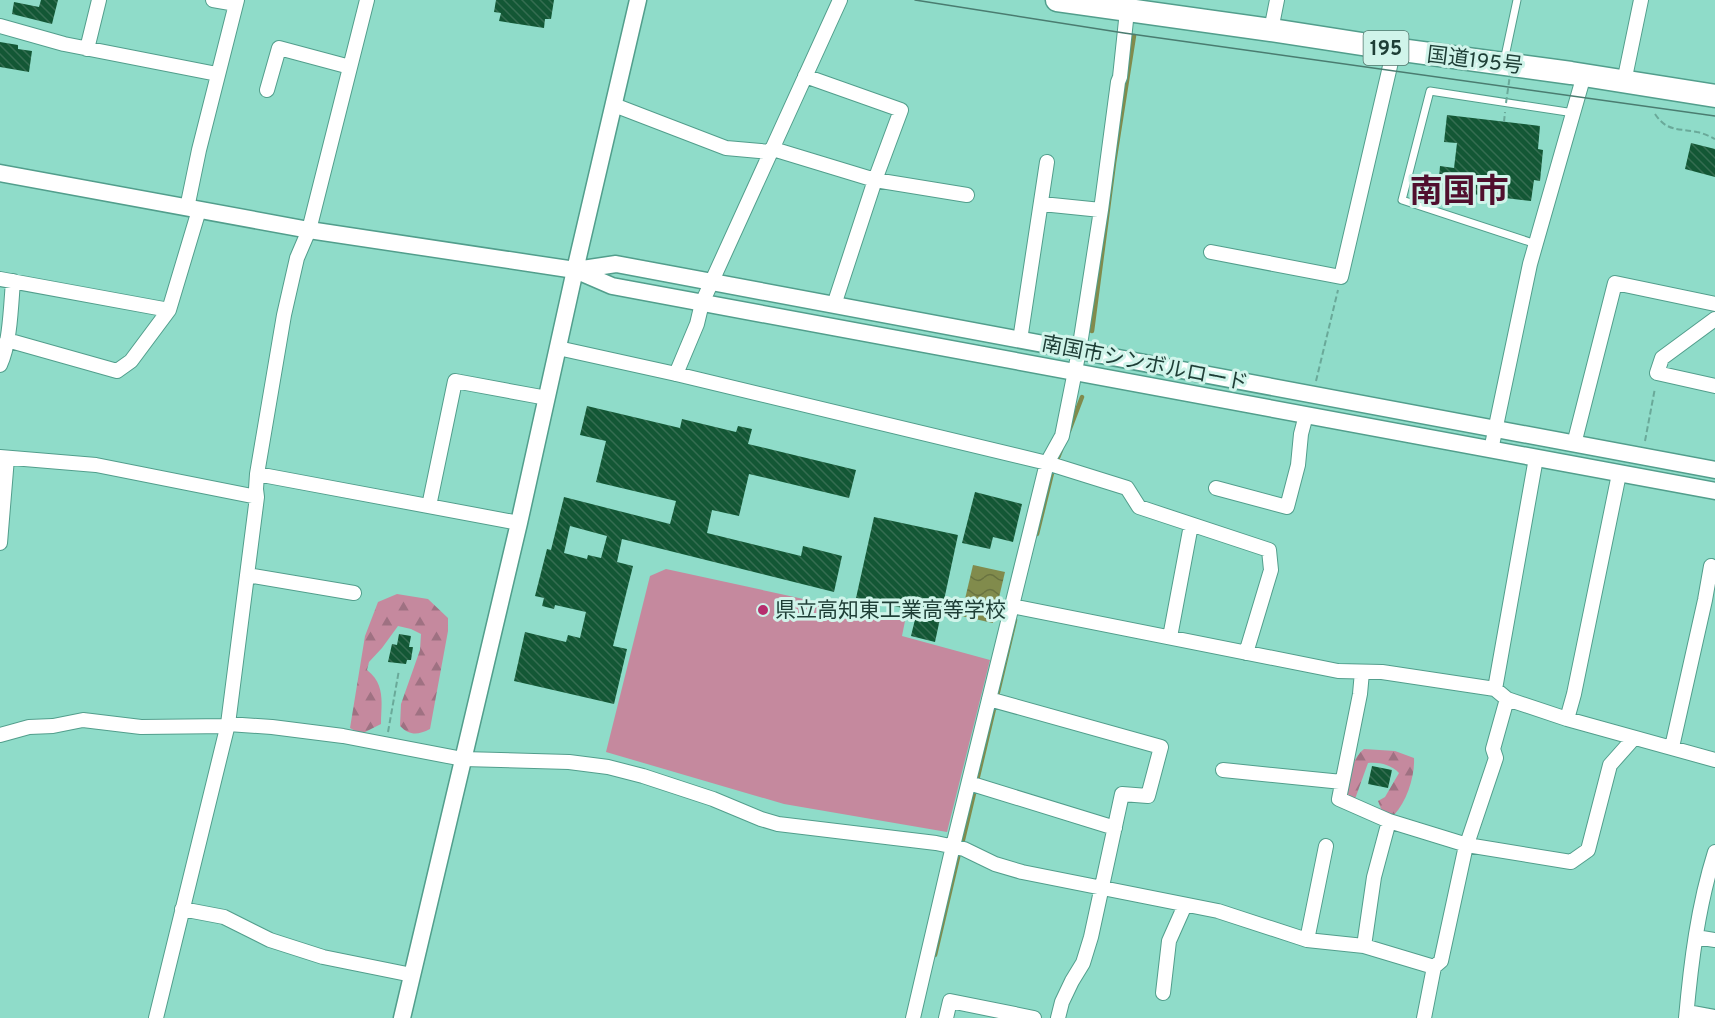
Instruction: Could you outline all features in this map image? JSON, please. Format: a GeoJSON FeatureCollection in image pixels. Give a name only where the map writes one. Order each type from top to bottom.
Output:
{"type":"FeatureCollection","features":[{"type":"Feature","properties":{"kind":"highway","name":"国道195号"},"geometry":{"type":"LineString","coordinates":[[1057,0],[1394,49],[1508,62],[1715,96]]}},
{"type":"Feature","properties":{"kind":"street"},"geometry":{"type":"LineString","coordinates":[[87,49],[99,0]]}},
{"type":"Feature","properties":{"kind":"street"},"geometry":{"type":"LineString","coordinates":[[7,340],[117,371],[131,360],[169,310],[193,209],[217,74],[236,2],[213,0]]}},
{"type":"Feature","properties":{"kind":"street"},"geometry":{"type":"LineString","coordinates":[[156,1018],[228,725],[257,496],[257,474],[284,315],[297,258],[309,230],[367,0]]}},
{"type":"Feature","properties":{"kind":"street"},"geometry":{"type":"LineString","coordinates":[[402,1018],[519,523],[638,0]]}},
{"type":"Feature","properties":{"kind":"street"},"geometry":{"type":"LineString","coordinates":[[676,374],[697,324],[702,303],[840,0]]}},
{"type":"Feature","properties":{"kind":"street"},"geometry":{"type":"LineString","coordinates":[[1271,30],[1277,0]]}},
{"type":"Feature","properties":{"kind":"street"},"geometry":{"type":"LineString","coordinates":[[1624,82],[1641,0]]}},
{"type":"Feature","properties":{"kind":"street"},"geometry":{"type":"LineString","coordinates":[[913,1018],[1047,463],[1062,436],[1079,351],[1101,210],[1127,11]]}},
{"type":"Feature","properties":{"kind":"street"},"geometry":{"type":"LineString","coordinates":[[0,26],[87,49],[217,74]]}},
{"type":"Feature","properties":{"kind":"street"},"geometry":{"type":"LineString","coordinates":[[267,90],[279,48],[350,67]]}},
{"type":"Feature","properties":{"kind":"street"},"geometry":{"type":"LineString","coordinates":[[1211,252],[1341,277],[1394,49]]}},
{"type":"Feature","properties":{"kind":"street"},"geometry":{"type":"LineString","coordinates":[[1491,450],[1530,264],[1584,75]]}},
{"type":"Feature","properties":{"kind":"street"},"geometry":{"type":"LineString","coordinates":[[805,76],[901,110],[875,180],[834,305]]}},
{"type":"Feature","properties":{"kind":"street"},"geometry":{"type":"LineString","coordinates":[[614,105],[726,148],[772,150],[875,180],[967,195]]}},
{"type":"Feature","properties":{"kind":"street"},"geometry":{"type":"LineString","coordinates":[[1020,340],[1047,162]]}},
{"type":"Feature","properties":{"kind":"street"},"geometry":{"type":"LineString","coordinates":[[0,173],[309,230],[575,270]]}},
{"type":"Feature","properties":{"kind":"street"},"geometry":{"type":"LineString","coordinates":[[1042,204],[1101,210]]}},
{"type":"Feature","properties":{"kind":"street","name":"南国市シンボルロード"},"geometry":{"type":"LineString","coordinates":[[575,270],[616,264],[1715,470]]}},
{"type":"Feature","properties":{"kind":"street","name":"南国市シンボルロード"},"geometry":{"type":"LineString","coordinates":[[575,270],[612,286],[1715,491]]}},
{"type":"Feature","properties":{"kind":"street"},"geometry":{"type":"LineString","coordinates":[[0,365],[7,340],[7,280],[169,310]]}},
{"type":"Feature","properties":{"kind":"street"},"geometry":{"type":"LineString","coordinates":[[1574,444],[1615,283],[1715,304]]}},
{"type":"Feature","properties":{"kind":"street"},"geometry":{"type":"LineString","coordinates":[[1715,319],[1662,358],[1658,373],[1715,386]]}},
{"type":"Feature","properties":{"kind":"street"},"geometry":{"type":"LineString","coordinates":[[558,348],[1047,463],[1127,488],[1139,507],[1269,550],[1271,570],[1246,653]]}},
{"type":"Feature","properties":{"kind":"street"},"geometry":{"type":"LineString","coordinates":[[429,506],[455,381],[547,398]]}},
{"type":"Feature","properties":{"kind":"street"},"geometry":{"type":"LineString","coordinates":[[1216,488],[1287,507],[1298,465],[1301,434],[1306,415]]}},
{"type":"Feature","properties":{"kind":"street"},"geometry":{"type":"LineString","coordinates":[[0,543],[4,458],[96,465],[257,496]]}},
{"type":"Feature","properties":{"kind":"street"},"geometry":{"type":"LineString","coordinates":[[1495,689],[1536,458]]}},
{"type":"Feature","properties":{"kind":"street"},"geometry":{"type":"LineString","coordinates":[[257,474],[519,523]]}},
{"type":"Feature","properties":{"kind":"street"},"geometry":{"type":"LineString","coordinates":[[1567,719],[1619,474]]}},
{"type":"Feature","properties":{"kind":"street"},"geometry":{"type":"LineString","coordinates":[[1170,637],[1191,525]]}},
{"type":"Feature","properties":{"kind":"street"},"geometry":{"type":"LineString","coordinates":[[1672,747],[1710,601],[1711,566]]}},
{"type":"Feature","properties":{"kind":"street"},"geometry":{"type":"LineString","coordinates":[[247,575],[354,593]]}},
{"type":"Feature","properties":{"kind":"street"},"geometry":{"type":"LineString","coordinates":[[1012,606],[1338,671],[1382,672],[1495,689],[1507,699],[1567,719],[1715,760]]}},
{"type":"Feature","properties":{"kind":"street"},"geometry":{"type":"LineString","coordinates":[[1362,672],[1360,694],[1339,799],[1389,820],[1467,845],[1571,862],[1588,850],[1610,765],[1634,738]]}},
{"type":"Feature","properties":{"kind":"street"},"geometry":{"type":"LineString","coordinates":[[989,699],[1161,747],[1148,796],[1122,794],[1091,937],[1083,963],[1062,1002],[1058,1018]]}},
{"type":"Feature","properties":{"kind":"street"},"geometry":{"type":"LineString","coordinates":[[1424,1018],[1434,967],[1441,961],[1467,845],[1496,758],[1493,749],[1507,699]]}},
{"type":"Feature","properties":{"kind":"street"},"geometry":{"type":"LineString","coordinates":[[0,735],[29,727],[53,726],[83,720],[141,727],[228,725],[272,727],[343,736],[463,759],[569,762],[608,767],[683,789],[778,824],[953,846],[995,864],[1022,872],[1218,911],[1307,940],[1364,946],[1434,967]]}},
{"type":"Feature","properties":{"kind":"street"},"geometry":{"type":"LineString","coordinates":[[1223,770],[1342,782]]}},
{"type":"Feature","properties":{"kind":"street"},"geometry":{"type":"LineString","coordinates":[[969,783],[1115,828]]}},
{"type":"Feature","properties":{"kind":"street"},"geometry":{"type":"LineString","coordinates":[[1364,946],[1374,877],[1389,820]]}},
{"type":"Feature","properties":{"kind":"street"},"geometry":{"type":"LineString","coordinates":[[1307,940],[1326,846]]}},
{"type":"Feature","properties":{"kind":"street"},"geometry":{"type":"LineString","coordinates":[[1715,852],[1709,892],[1696,937],[1687,1015],[1715,1017]]}},
{"type":"Feature","properties":{"kind":"street"},"geometry":{"type":"LineString","coordinates":[[1163,993],[1168,941],[1185,905]]}},
{"type":"Feature","properties":{"kind":"street"},"geometry":{"type":"LineString","coordinates":[[182,909],[224,917],[270,940],[323,957],[412,975]]}},
{"type":"Feature","properties":{"kind":"street"},"geometry":{"type":"LineString","coordinates":[[1696,937],[1715,940]]}},
{"type":"Feature","properties":{"kind":"street"},"geometry":{"type":"LineString","coordinates":[[946,1018],[950,1001],[1034,1018]]}},
{"type":"Feature","properties":{"kind":"lane"},"geometry":{"type":"LineString","coordinates":[[1508,62],[1517,0]]}},
{"type":"Feature","properties":{"kind":"lane"},"geometry":{"type":"LineString","coordinates":[[1536,244],[1402,200],[1430,92],[1574,113]]}},
{"type":"Feature","properties":{"kind":"path"},"geometry":{"type":"LineString","coordinates":[[1506,103],[1508,62]]}},
{"type":"Feature","properties":{"kind":"path"},"geometry":{"type":"LineString","coordinates":[[1504,122],[1505,112]]}},
{"type":"Feature","properties":{"kind":"path"},"geometry":{"type":"LineString","coordinates":[[1655,114],[1661,124],[1670,128],[1696,132],[1715,139]]}},
{"type":"Feature","properties":{"kind":"path"},"geometry":{"type":"LineString","coordinates":[[1315,387],[1341,277]]}},
{"type":"Feature","properties":{"kind":"path"},"geometry":{"type":"LineString","coordinates":[[1644,447],[1658,373]]}},
{"type":"Feature","properties":{"kind":"path"},"geometry":{"type":"LineString","coordinates":[[386,744],[399,670]]}},
{"type":"Feature","properties":{"kind":"green space"},"geometry":{"type":"Polygon","coordinates":[[[666,569],[905,621],[902,636],[990,660],[947,832],[784,804],[606,752],[650,576],[666,569]]]}},
{"type":"Feature","properties":{"kind":"green space"},"geometry":{"type":"Polygon","coordinates":[[[397,594],[428,599],[448,618],[448,631],[430,729],[414,734],[400,726],[401,704],[420,650],[421,634],[398,626],[369,662],[367,670],[380,688],[381,724],[361,734],[350,728],[365,636],[378,602],[397,594]]]}},
{"type":"Feature","properties":{"kind":"green space"},"geometry":{"type":"Polygon","coordinates":[[[1364,749],[1395,751],[1414,758],[1409,788],[1403,803],[1394,815],[1382,811],[1378,801],[1385,797],[1399,773],[1389,766],[1368,763],[1355,799],[1346,795],[1353,764],[1364,749]]]}},
{"type":"Feature","properties":{"kind":"water"},"geometry":{"type":"Polygon","coordinates":[[[973,565],[1005,572],[993,623],[961,616],[973,565]]]}},
{"type":"Feature","properties":{"kind":"building"},"geometry":{"type":"Polygon","coordinates":[[[41,0],[58,0],[52,24],[12,14],[14,2],[39,7],[41,0]]]}},
{"type":"Feature","properties":{"kind":"building"},"geometry":{"type":"Polygon","coordinates":[[[496,0],[554,0],[551,19],[545,19],[544,28],[499,21],[501,13],[494,12],[496,0]]]}},
{"type":"Feature","properties":{"kind":"building"},"geometry":{"type":"Polygon","coordinates":[[[0,42],[18,45],[18,49],[32,51],[29,72],[0,67],[0,42]]]}},
{"type":"Feature","properties":{"kind":"building"},"geometry":{"type":"Polygon","coordinates":[[[1447,115],[1540,126],[1538,149],[1543,150],[1540,181],[1534,180],[1531,201],[1438,190],[1440,166],[1454,168],[1457,143],[1444,142],[1447,115]]]}},
{"type":"Feature","properties":{"kind":"building"},"geometry":{"type":"Polygon","coordinates":[[[1691,143],[1715,149],[1715,177],[1685,169],[1691,143]]]}},
{"type":"Feature","properties":{"kind":"building"},"geometry":{"type":"Polygon","coordinates":[[[587,406],[680,428],[682,419],[736,432],[738,426],[752,429],[748,444],[856,470],[849,498],[749,474],[739,516],[712,510],[707,533],[801,556],[803,546],[842,556],[834,592],[622,539],[617,562],[633,566],[613,646],[627,649],[614,704],[514,681],[525,632],[566,642],[568,635],[580,638],[586,612],[555,605],[554,609],[542,606],[544,598],[535,596],[547,549],[551,550],[564,497],[670,524],[676,501],[596,482],[606,441],[580,435],[587,406]],[[570,526],[564,553],[587,559],[588,555],[601,558],[607,536],[570,526]]]}},
{"type":"Feature","properties":{"kind":"building"},"geometry":{"type":"Polygon","coordinates":[[[975,492],[1022,504],[1013,542],[993,537],[990,549],[962,543],[975,492]]]}},
{"type":"Feature","properties":{"kind":"building"},"geometry":{"type":"Polygon","coordinates":[[[874,517],[958,535],[935,642],[911,636],[917,611],[856,598],[874,517]]]}},
{"type":"Feature","properties":{"kind":"building"},"geometry":{"type":"Polygon","coordinates":[[[399,634],[411,636],[409,647],[413,647],[411,660],[407,660],[406,664],[388,662],[392,644],[397,645],[399,634]]]}},
{"type":"Feature","properties":{"kind":"building"},"geometry":{"type":"Polygon","coordinates":[[[1372,766],[1392,770],[1388,788],[1368,784],[1372,766]]]}},
{"type":"Feature","properties":{"kind":"waterway"},"geometry":{"type":"LineString","coordinates":[[1092,331],[1114,163],[1134,36]]}},
{"type":"Feature","properties":{"kind":"waterway"},"geometry":{"type":"LineString","coordinates":[[1069,431],[1082,397]]}},
{"type":"Feature","properties":{"kind":"waterway"},"geometry":{"type":"LineString","coordinates":[[1037,534],[1052,473],[1061,450]]}},
{"type":"Feature","properties":{"kind":"waterway"},"geometry":{"type":"LineString","coordinates":[[962,844],[1015,620]]}},
{"type":"Feature","properties":{"kind":"waterway"},"geometry":{"type":"LineString","coordinates":[[935,955],[959,853]]}},
{"type":"Feature","properties":{"kind":"tram line"},"geometry":{"type":"LineString","coordinates":[[915,0],[1124,33],[1715,116]]}},
{"type":"Feature","properties":{"kind":"place","name":"県立高知東工業高等学校"},"geometry":{"type":"Point","coordinates":[763,610]}},
{"type":"Feature","properties":{"kind":"district","name":"南国市"},"geometry":{"type":"Point","coordinates":[1459,190]}}]}
